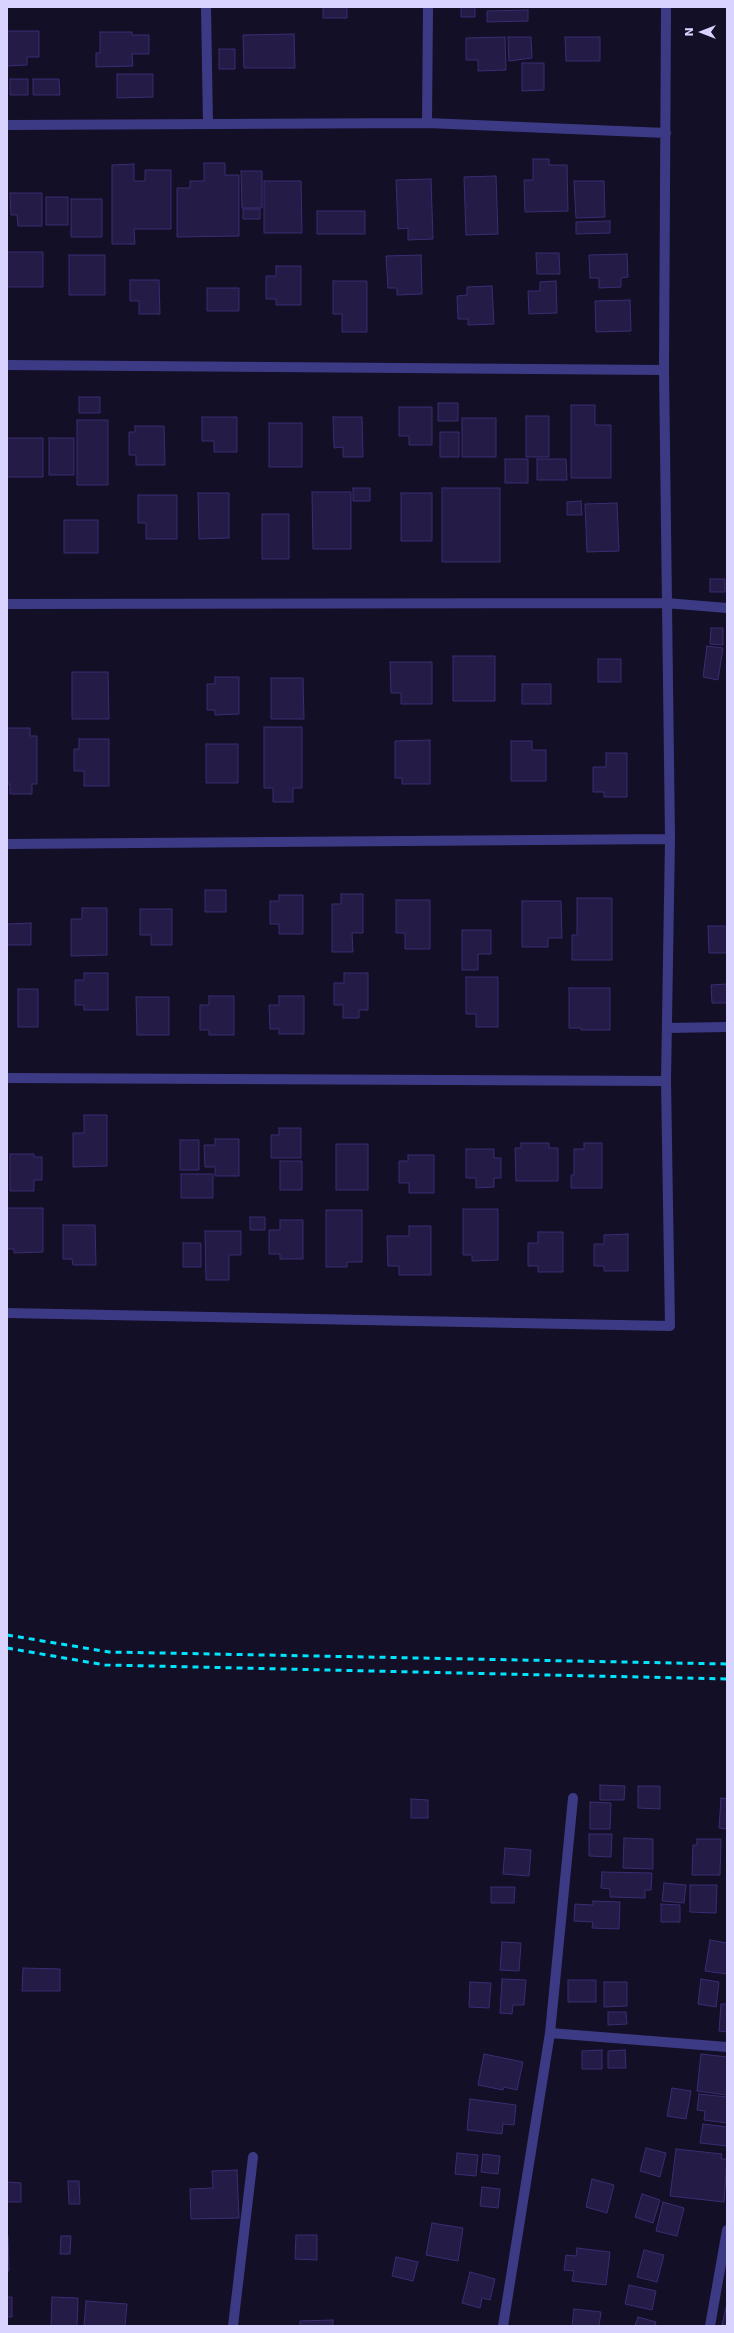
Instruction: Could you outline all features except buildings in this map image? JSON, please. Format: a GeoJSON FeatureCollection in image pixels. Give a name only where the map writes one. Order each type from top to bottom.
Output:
{"type":"FeatureCollection","features":[{"type":"Feature","properties":{"kind":"street"},"geometry":{"type":"LineString","coordinates":[[206,7],[208,124]]}},
{"type":"Feature","properties":{"kind":"street"},"geometry":{"type":"LineString","coordinates":[[427,123],[428,7]]}},
{"type":"Feature","properties":{"kind":"street"},"geometry":{"type":"LineString","coordinates":[[7,1313],[670,1326],[666,1081],[670,839],[664,370],[666,7]]}},
{"type":"Feature","properties":{"kind":"street"},"geometry":{"type":"LineString","coordinates":[[7,125],[427,123],[666,133]]}},
{"type":"Feature","properties":{"kind":"street"},"geometry":{"type":"LineString","coordinates":[[7,365],[664,370]]}},
{"type":"Feature","properties":{"kind":"street"},"geometry":{"type":"LineString","coordinates":[[7,604],[666,603],[727,608]]}},
{"type":"Feature","properties":{"kind":"street"},"geometry":{"type":"LineString","coordinates":[[7,844],[670,839]]}},
{"type":"Feature","properties":{"kind":"street"},"geometry":{"type":"LineString","coordinates":[[667,1028],[727,1028]]}},
{"type":"Feature","properties":{"kind":"street"},"geometry":{"type":"LineString","coordinates":[[7,1078],[666,1081]]}},
{"type":"Feature","properties":{"kind":"street"},"geometry":{"type":"LineString","coordinates":[[503,2326],[550,2033],[573,1798]]}},
{"type":"Feature","properties":{"kind":"street"},"geometry":{"type":"LineString","coordinates":[[550,2033],[727,2047]]}},
{"type":"Feature","properties":{"kind":"street"},"geometry":{"type":"LineString","coordinates":[[233,2326],[253,2157]]}},
{"type":"Feature","properties":{"kind":"street"},"geometry":{"type":"LineString","coordinates":[[710,2326],[727,2230]]}},
{"type":"Feature","properties":{"kind":"railway"},"geometry":{"type":"LineString","coordinates":[[7,1635],[109,1652],[727,1664]]}},
{"type":"Feature","properties":{"kind":"railway"},"geometry":{"type":"LineString","coordinates":[[7,1648],[105,1665],[727,1679]]}}]}
